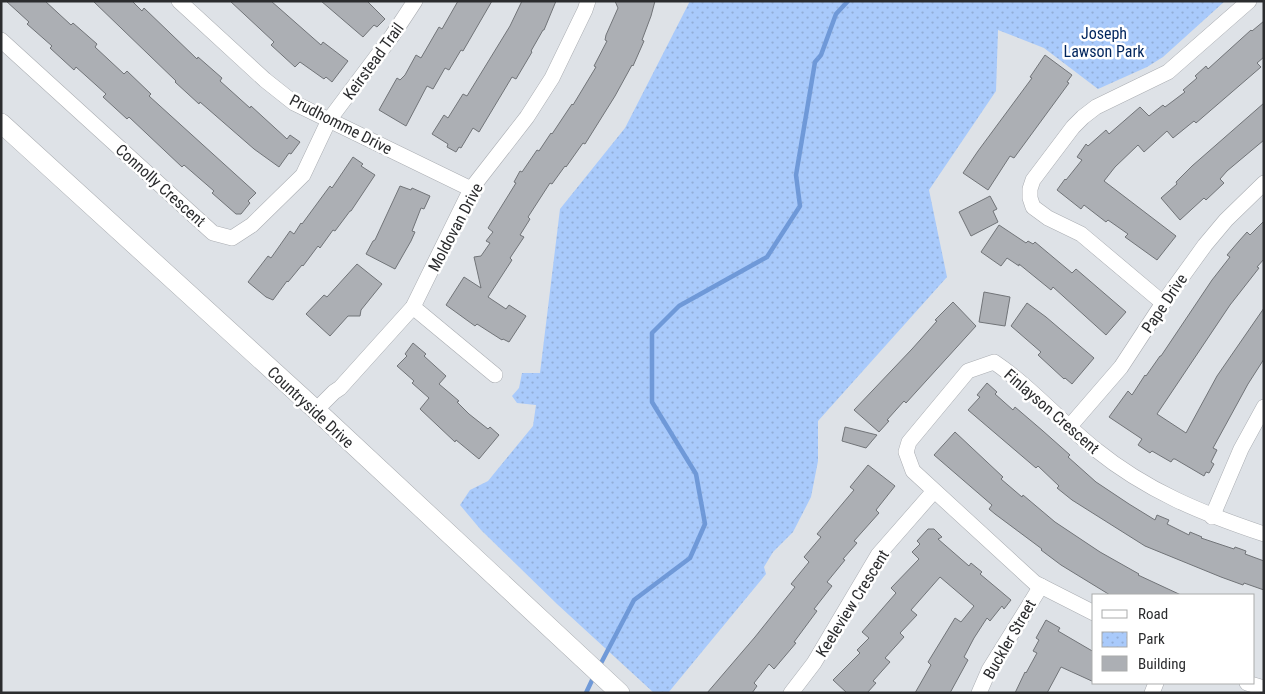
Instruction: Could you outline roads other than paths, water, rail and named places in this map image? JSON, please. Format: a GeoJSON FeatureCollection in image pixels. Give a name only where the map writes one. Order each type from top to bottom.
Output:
{"type":"FeatureCollection","features":[{"type":"Feature","properties":{"kind":"main road","name":"Countryside Drive"},"geometry":{"type":"LineString","coordinates":[[1,123],[316,410],[620,693]]}},
{"type":"Feature","properties":{"kind":"street","name":"Prudhomme Drive"},"geometry":{"type":"LineString","coordinates":[[179,1],[272,86],[294,103],[471,189]]}},
{"type":"Feature","properties":{"kind":"street","name":"Keirstead Trail"},"geometry":{"type":"LineString","coordinates":[[329,120],[392,36],[415,1]]}},
{"type":"Feature","properties":{"kind":"street","name":"Moldovan Drive"},"geometry":{"type":"LineString","coordinates":[[316,410],[340,388],[413,307],[471,189],[527,117],[552,78],[588,1]]}},
{"type":"Feature","properties":{"kind":"street"},"geometry":{"type":"LineString","coordinates":[[1163,303],[1081,234],[1048,218],[1033,207],[1030,189],[1033,180],[1073,126],[1082,117],[1096,107],[1168,72],[1249,1]]}},
{"type":"Feature","properties":{"kind":"street","name":"Connolly Crescent"},"geometry":{"type":"LineString","coordinates":[[1,40],[213,233],[232,238],[252,226],[303,175],[329,120]]}},
{"type":"Feature","properties":{"kind":"street","name":"Pape Drive"},"geometry":{"type":"LineString","coordinates":[[1070,426],[1121,367],[1163,303],[1205,245],[1264,183]]}},
{"type":"Feature","properties":{"kind":"street"},"geometry":{"type":"LineString","coordinates":[[413,307],[495,375]]}},
{"type":"Feature","properties":{"kind":"street","name":"Finlayson Crescent"},"geometry":{"type":"LineString","coordinates":[[1092,612],[1040,586],[913,471],[906,452],[909,442],[968,371],[994,362],[1014,375],[1095,448],[1131,474],[1170,498],[1212,517],[1264,534]]}},
{"type":"Feature","properties":{"kind":"street"},"geometry":{"type":"LineString","coordinates":[[1212,517],[1242,449],[1264,407]]}},
{"type":"Feature","properties":{"kind":"street","name":"Keeleview Crescent"},"geometry":{"type":"LineString","coordinates":[[791,693],[814,663],[878,555],[934,492]]}},
{"type":"Feature","properties":{"kind":"street","name":"Buckler Street"},"geometry":{"type":"LineString","coordinates":[[979,693],[989,670],[1040,586]]}},
{"type":"Feature","properties":{"kind":"street"},"geometry":{"type":"LineString","coordinates":[[1250,684],[1264,688]]}},
{"type":"Feature","properties":{"kind":"waterway"},"geometry":{"type":"LineString","coordinates":[[599,667],[634,600],[690,558],[705,524],[696,474],[652,402],[652,333],[679,306],[767,257],[800,206],[796,175],[815,62],[821,55],[836,14],[848,1]]}},
{"type":"Feature","properties":{"kind":"waterway"},"geometry":{"type":"LineString","coordinates":[[586,693],[594,676]]}},
{"type":"Feature","properties":{"kind":"park label","name":"Joseph Lawson Park"},"geometry":{"type":"Point","coordinates":[1104,42]}}]}
